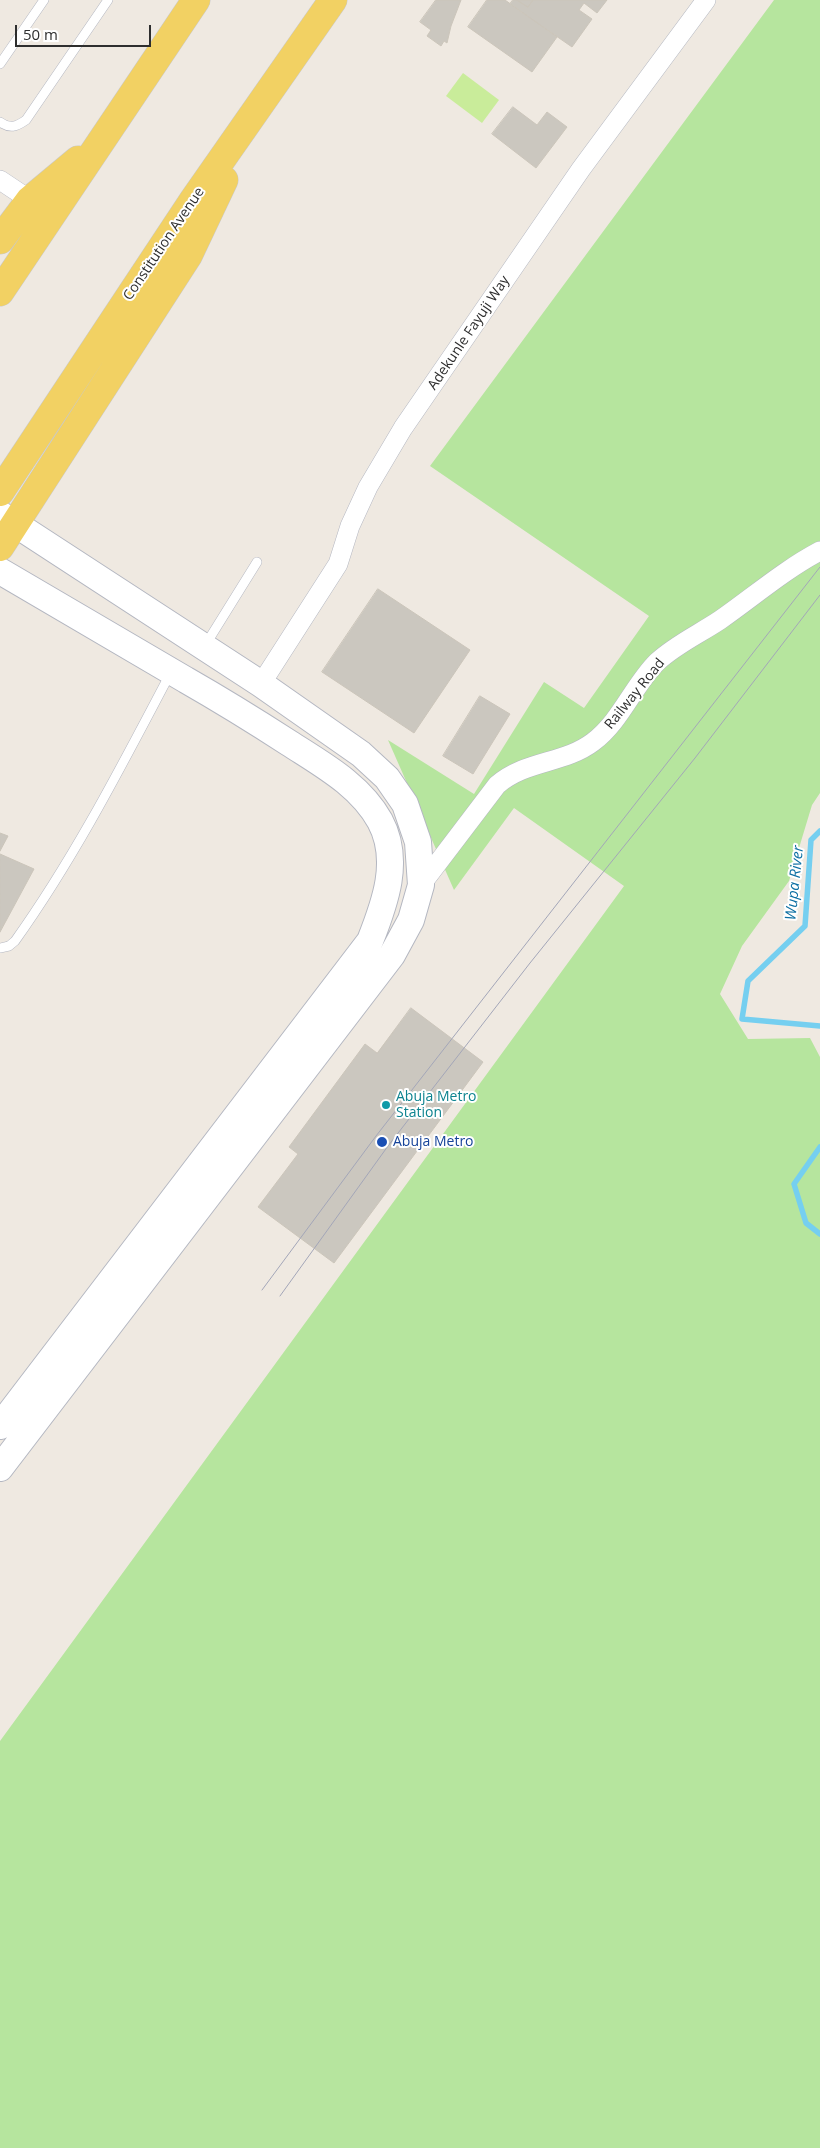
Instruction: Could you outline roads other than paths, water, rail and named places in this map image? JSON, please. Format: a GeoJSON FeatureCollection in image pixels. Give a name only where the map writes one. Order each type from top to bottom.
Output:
{"type":"FeatureCollection","features":[{"type":"Feature","properties":{"kind":"main road"},"geometry":{"type":"LineString","coordinates":[[0,292],[196,0]]}},
{"type":"Feature","properties":{"kind":"main road","name":"Constitution Avenue"},"geometry":{"type":"LineString","coordinates":[[0,492],[258,107],[333,0]]}},
{"type":"Feature","properties":{"kind":"main road"},"geometry":{"type":"LineString","coordinates":[[0,547],[8,518],[188,256],[258,107]]}},
{"type":"Feature","properties":{"kind":"main road"},"geometry":{"type":"LineString","coordinates":[[0,240],[30,200],[101,142]]}},
{"type":"Feature","properties":{"kind":"street","name":"Adekunle Fayuji Way"},"geometry":{"type":"LineString","coordinates":[[261,684],[338,564],[350,526],[368,487],[403,428],[581,169],[706,0]]}},
{"type":"Feature","properties":{"kind":"street"},"geometry":{"type":"LineString","coordinates":[[0,180],[30,200]]}},
{"type":"Feature","properties":{"kind":"street"},"geometry":{"type":"LineString","coordinates":[[0,1468],[392,955],[411,920],[421,885],[418,842],[405,804],[387,778],[361,754],[261,684],[8,518]]}},
{"type":"Feature","properties":{"kind":"street","name":"Railway Road"},"geometry":{"type":"LineString","coordinates":[[421,885],[497,785],[510,774],[576,752],[593,742],[609,728],[649,671],[658,662],[799,562],[820,551]]}},
{"type":"Feature","properties":{"kind":"street"},"geometry":{"type":"LineString","coordinates":[[0,571],[240,711],[340,776],[364,798],[380,822],[389,849],[390,879],[382,909],[370,941],[0,1426]]}},
{"type":"Feature","properties":{"kind":"lane"},"geometry":{"type":"LineString","coordinates":[[0,64],[44,0]]}},
{"type":"Feature","properties":{"kind":"lane"},"geometry":{"type":"LineString","coordinates":[[0,122],[8,127],[18,126],[26,120],[108,0]]}},
{"type":"Feature","properties":{"kind":"lane"},"geometry":{"type":"LineString","coordinates":[[204,646],[257,562]]}},
{"type":"Feature","properties":{"kind":"lane"},"geometry":{"type":"LineString","coordinates":[[0,948],[9,946],[15,941],[61,874],[124,763],[172,671]]}},
{"type":"Feature","properties":{"kind":"waterway","name":"Wupa River"},"geometry":{"type":"LineString","coordinates":[[820,831],[811,840],[805,926],[748,981],[742,1019],[820,1026]]}},
{"type":"Feature","properties":{"kind":"waterway","name":"Wupa River"},"geometry":{"type":"LineString","coordinates":[[820,1147],[794,1184],[806,1223],[820,1234]]}},
{"type":"Feature","properties":{"kind":"tram line"},"geometry":{"type":"LineString","coordinates":[[262,1290],[376,1136],[820,567]]}},
{"type":"Feature","properties":{"kind":"tram line"},"geometry":{"type":"LineString","coordinates":[[280,1296],[388,1146],[530,963],[695,758],[820,595]]}},
{"type":"Feature","properties":{"kind":"place","name":"Abuja Metro Station"},"geometry":{"type":"Point","coordinates":[386,1105]}},
{"type":"Feature","properties":{"kind":"place","name":"Abuja Metro"},"geometry":{"type":"Point","coordinates":[382,1142]}}]}
